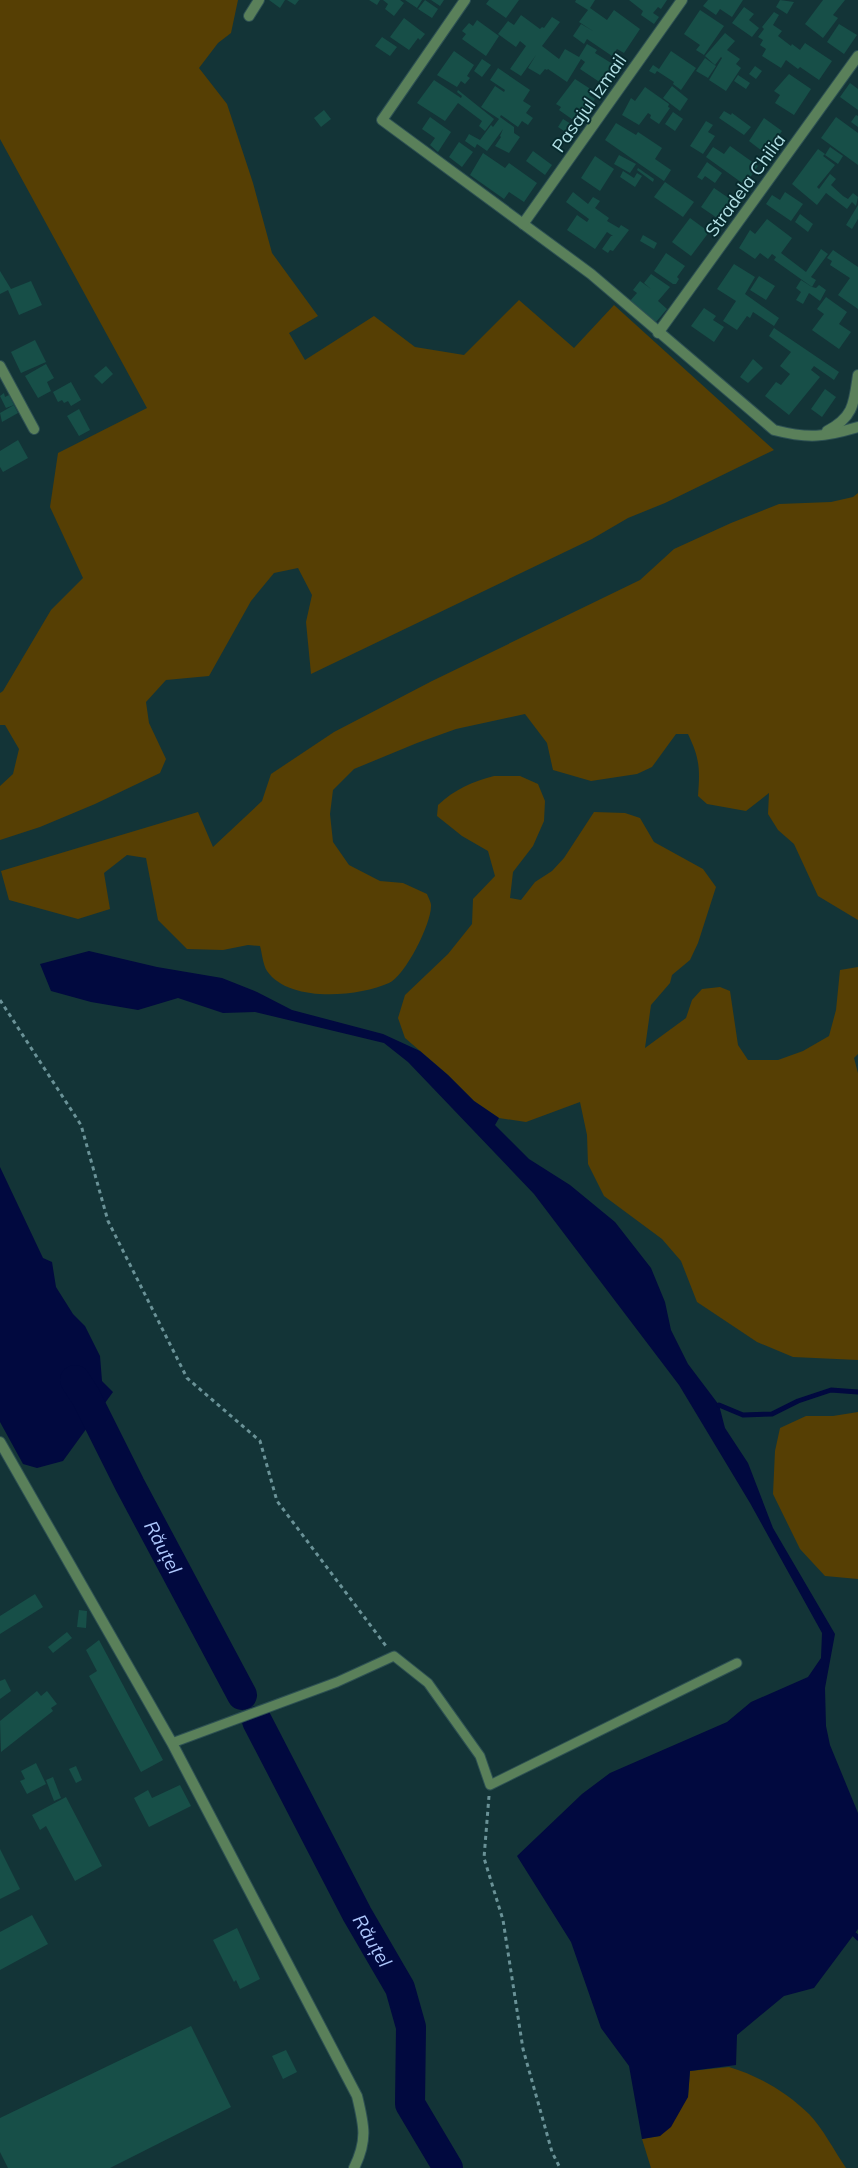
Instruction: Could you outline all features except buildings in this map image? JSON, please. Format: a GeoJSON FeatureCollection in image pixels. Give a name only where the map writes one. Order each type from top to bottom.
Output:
{"type":"FeatureCollection","features":[{"type":"Feature","properties":{"kind":"street"},"geometry":{"type":"LineString","coordinates":[[249,16],[259,0]]}},
{"type":"Feature","properties":{"kind":"street"},"geometry":{"type":"LineString","coordinates":[[465,0],[382,120],[591,274],[774,430],[806,437],[840,432],[858,427]]}},
{"type":"Feature","properties":{"kind":"street","name":"Pasajul Izmail"},"geometry":{"type":"LineString","coordinates":[[523,224],[682,0]]}},
{"type":"Feature","properties":{"kind":"street","name":"Stradela Chilia"},"geometry":{"type":"LineString","coordinates":[[658,333],[858,56]]}},
{"type":"Feature","properties":{"kind":"street"},"geometry":{"type":"LineString","coordinates":[[0,366],[34,429]]}},
{"type":"Feature","properties":{"kind":"street"},"geometry":{"type":"LineString","coordinates":[[806,437],[841,424],[851,409],[857,384]]}},
{"type":"Feature","properties":{"kind":"street"},"geometry":{"type":"LineString","coordinates":[[0,1442],[172,1744],[357,2096],[364,2124],[362,2151],[354,2168]]}},
{"type":"Feature","properties":{"kind":"lane"},"geometry":{"type":"LineString","coordinates":[[172,1744],[337,1682],[394,1656],[428,1683],[480,1756],[490,1785],[737,1663]]}},
{"type":"Feature","properties":{"kind":"path"},"geometry":{"type":"LineString","coordinates":[[0,1000],[81,1125],[108,1221],[187,1378],[260,1441],[278,1501],[394,1656]]}},
{"type":"Feature","properties":{"kind":"path"},"geometry":{"type":"LineString","coordinates":[[490,1785],[484,1858],[503,1920],[522,2050],[552,2152],[560,2168]]}},
{"type":"Feature","properties":{"kind":"shaded area"},"geometry":{"type":"Polygon","coordinates":[[[0,0],[238,0],[231,33],[218,43],[199,68],[227,104],[253,183],[272,253],[318,316],[289,333],[305,360],[374,316],[415,347],[464,355],[519,300],[574,348],[614,305],[774,450],[665,503],[628,518],[592,539],[311,674],[306,622],[312,595],[298,568],[274,573],[251,601],[209,676],[166,680],[146,702],[149,723],[166,759],[160,773],[95,804],[40,827],[0,840],[0,786],[13,774],[19,749],[5,725],[0,725],[0,693],[3,691],[51,610],[83,578],[50,507],[58,453],[147,408],[0,139],[0,0]]]}},
{"type":"Feature","properties":{"kind":"shaded area"},"geometry":{"type":"Polygon","coordinates":[[[858,493],[858,920],[818,896],[794,844],[778,830],[768,814],[769,793],[746,811],[707,804],[698,796],[698,764],[695,750],[688,734],[676,734],[652,767],[637,774],[591,781],[553,770],[547,743],[525,714],[456,729],[417,743],[354,769],[333,790],[330,814],[333,842],[349,865],[380,881],[403,883],[427,894],[431,904],[427,924],[410,960],[389,983],[376,988],[343,994],[307,993],[277,981],[267,971],[260,946],[248,945],[223,950],[187,949],[158,920],[146,858],[127,855],[104,873],[110,909],[78,919],[9,900],[1,871],[198,812],[213,847],[262,801],[271,774],[334,732],[432,681],[640,580],[674,549],[731,523],[779,504],[831,502],[853,497],[858,493]]]}},
{"type":"Feature","properties":{"kind":"shaded area"},"geometry":{"type":"Polygon","coordinates":[[[494,776],[520,776],[538,784],[545,801],[544,821],[533,846],[513,872],[510,898],[521,900],[535,882],[552,871],[564,858],[594,812],[625,813],[640,818],[654,842],[703,869],[716,887],[698,943],[690,960],[672,975],[670,983],[651,1005],[645,1048],[686,1018],[692,1000],[702,989],[720,987],[730,991],[738,1045],[748,1060],[778,1060],[803,1051],[829,1036],[836,1010],[840,970],[858,967],[858,1054],[854,1058],[858,1073],[858,1360],[793,1357],[757,1342],[697,1302],[681,1261],[662,1239],[604,1196],[588,1164],[587,1135],[580,1102],[526,1122],[499,1118],[474,1101],[448,1075],[405,1038],[398,1018],[405,995],[448,954],[472,924],[473,899],[495,876],[488,851],[462,836],[437,816],[438,805],[464,787],[494,776]]]}},
{"type":"Feature","properties":{"kind":"shaded area"},"geometry":{"type":"Polygon","coordinates":[[[89,951],[157,967],[222,978],[257,992],[292,1010],[383,1034],[420,1051],[474,1101],[499,1118],[495,1125],[529,1159],[570,1185],[615,1222],[651,1268],[665,1302],[671,1330],[688,1364],[719,1405],[725,1428],[748,1463],[773,1528],[835,1634],[825,1688],[826,1726],[830,1745],[858,1813],[858,1929],[814,1988],[784,1996],[737,2035],[736,2065],[690,2071],[688,2097],[671,2127],[660,2136],[642,2139],[629,2066],[601,2028],[571,1942],[517,1856],[582,1794],[610,1773],[727,1722],[751,1702],[808,1677],[821,1658],[822,1633],[750,1503],[679,1385],[534,1194],[408,1062],[384,1043],[255,1012],[223,1013],[178,998],[138,1010],[91,1002],[51,991],[40,964],[89,951]]]}},
{"type":"Feature","properties":{"kind":"shaded area"},"geometry":{"type":"Polygon","coordinates":[[[0,1167],[43,1258],[52,1262],[56,1287],[73,1314],[85,1326],[100,1356],[102,1381],[113,1392],[63,1461],[37,1468],[23,1464],[0,1422],[0,1167]]]}},
{"type":"Feature","properties":{"kind":"shaded area"},"geometry":{"type":"Polygon","coordinates":[[[858,1412],[858,1579],[825,1576],[800,1549],[773,1494],[775,1451],[780,1428],[806,1416],[833,1416],[858,1412]]]}},
{"type":"Feature","properties":{"kind":"shaded area"},"geometry":{"type":"Polygon","coordinates":[[[729,2067],[761,2080],[800,2106],[819,2126],[846,2168],[651,2168],[642,2139],[660,2136],[688,2097],[690,2071],[729,2067]]]}},
{"type":"Feature","properties":{"kind":"waterway","name":"Răuțel"},"geometry":{"type":"LineString","coordinates":[[75,1380],[86,1397],[130,1485],[242,1695]]}},
{"type":"Feature","properties":{"kind":"waterway"},"geometry":{"type":"LineString","coordinates":[[719,1405],[743,1415],[772,1414],[798,1401],[831,1390],[858,1392]]}},
{"type":"Feature","properties":{"kind":"waterway","name":"Răuțel"},"geometry":{"type":"LineString","coordinates":[[257,1721],[357,1914],[400,1988],[411,2027],[410,2104],[448,2168]]}},
{"type":"Feature","properties":{"kind":"waterway"},"geometry":{"type":"LineString","coordinates":[[855,1935],[858,1938]]}}]}
